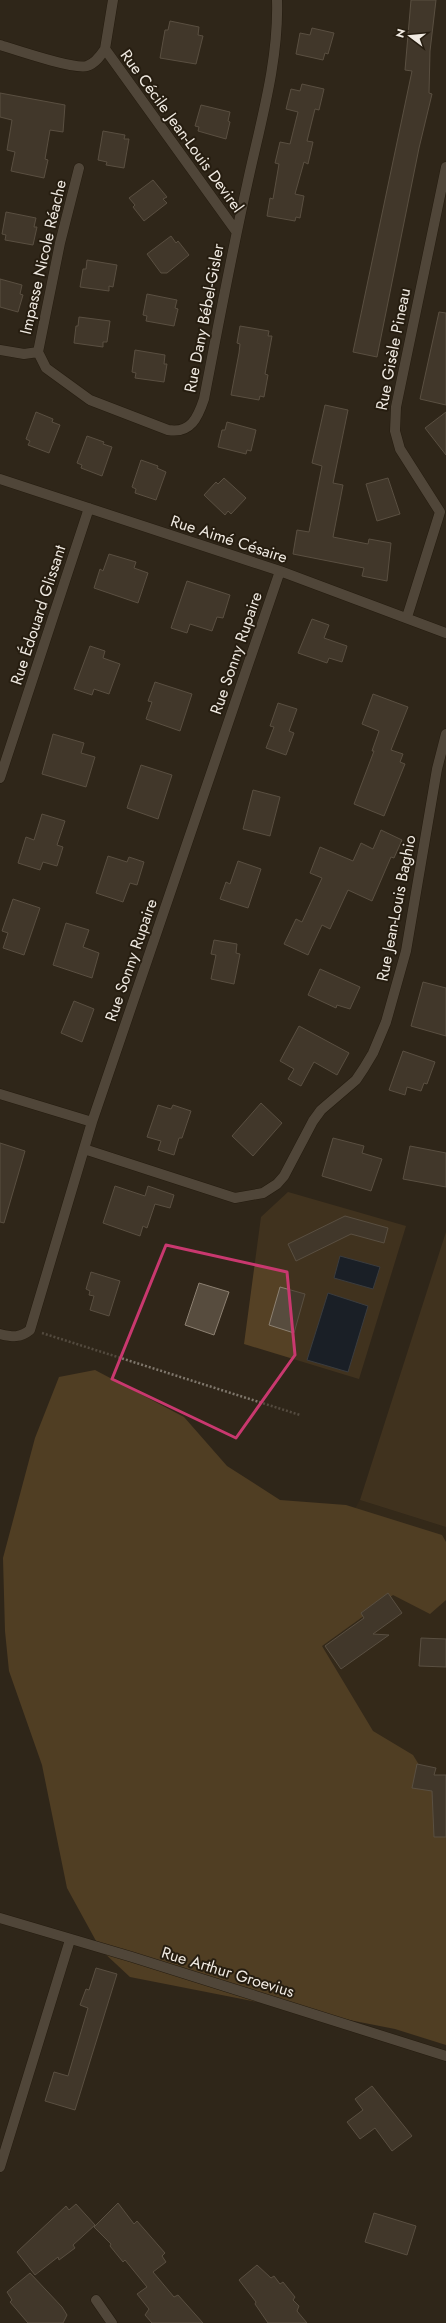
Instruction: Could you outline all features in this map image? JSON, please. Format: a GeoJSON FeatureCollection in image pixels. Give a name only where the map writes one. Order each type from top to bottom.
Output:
{"type":"FeatureCollection","features":[{"type":"Feature","properties":{"kind":"street","name":"Rue Cécile Jean-Louis Devirel"},"geometry":{"type":"LineString","coordinates":[[113,0],[105,49],[236,231]]}},
{"type":"Feature","properties":{"kind":"street","name":"Rue Dany Bébel-Gisler"},"geometry":{"type":"LineString","coordinates":[[38,352],[46,368],[90,400],[168,430],[181,430],[191,426],[204,399],[236,231],[271,72],[277,29],[277,0]]}},
{"type":"Feature","properties":{"kind":"street"},"geometry":{"type":"LineString","coordinates":[[0,45],[72,65],[87,66],[100,57],[105,49]]}},
{"type":"Feature","properties":{"kind":"street","name":"Rue Gisèle Pineau"},"geometry":{"type":"LineString","coordinates":[[446,167],[398,394],[395,421],[400,449],[446,521]]}},
{"type":"Feature","properties":{"kind":"street","name":"Impasse Nicole Réache"},"geometry":{"type":"LineString","coordinates":[[38,352],[60,244],[79,168]]}},
{"type":"Feature","properties":{"kind":"street"},"geometry":{"type":"LineString","coordinates":[[0,350],[24,354],[38,352]]}},
{"type":"Feature","properties":{"kind":"street","name":"Rue Aimé Césaire"},"geometry":{"type":"LineString","coordinates":[[0,479],[280,571],[407,617],[446,633]]}},
{"type":"Feature","properties":{"kind":"street","name":"Rue Édouard Glissant"},"geometry":{"type":"LineString","coordinates":[[0,778],[89,508]]}},
{"type":"Feature","properties":{"kind":"street"},"geometry":{"type":"LineString","coordinates":[[407,617],[440,512]]}},
{"type":"Feature","properties":{"kind":"street","name":"Rue Sonny Rupaire"},"geometry":{"type":"LineString","coordinates":[[30,1330],[92,1122],[280,571]]}},
{"type":"Feature","properties":{"kind":"street","name":"Rue Jean-Louis Baghio"},"geometry":{"type":"LineString","coordinates":[[84,1149],[235,1198],[263,1193],[277,1184],[284,1176],[313,1121],[321,1110],[356,1080],[364,1068],[373,1052],[386,1022],[406,951],[437,769],[446,734]]}},
{"type":"Feature","properties":{"kind":"street"},"geometry":{"type":"LineString","coordinates":[[0,1094],[92,1122]]}},
{"type":"Feature","properties":{"kind":"street"},"geometry":{"type":"LineString","coordinates":[[0,1334],[12,1337],[22,1337],[30,1330]]}},
{"type":"Feature","properties":{"kind":"street","name":"Rue Arthur Groevius"},"geometry":{"type":"LineString","coordinates":[[0,1918],[70,1940],[132,1957],[446,2056]]}},
{"type":"Feature","properties":{"kind":"street"},"geometry":{"type":"LineString","coordinates":[[0,2167],[70,1940]]}},
{"type":"Feature","properties":{"kind":"street"},"geometry":{"type":"LineString","coordinates":[[96,2300],[112,2323]]}},
{"type":"Feature","properties":{"kind":"path"},"geometry":{"type":"LineString","coordinates":[[30,1330],[300,1415]]}},
{"type":"Feature","properties":{"kind":"highlighted area"},"geometry":{"type":"Polygon","coordinates":[[[166,1245],[287,1272],[295,1355],[236,1438],[112,1379],[166,1245]]]}},
{"type":"Feature","properties":{"kind":"shaded area"},"geometry":{"type":"Polygon","coordinates":[[[288,1192],[406,1226],[359,1379],[244,1344],[261,1217],[288,1192]]]}},
{"type":"Feature","properties":{"kind":"shaded area"},"geometry":{"type":"Polygon","coordinates":[[[446,1232],[446,1527],[360,1500],[446,1232]]]}},
{"type":"Feature","properties":{"kind":"shaded area"},"geometry":{"type":"Polygon","coordinates":[[[95,1370],[184,1417],[227,1466],[280,1500],[346,1505],[442,1535],[446,1542],[446,1600],[430,1614],[393,1595],[322,1646],[373,1731],[413,1755],[443,1804],[446,1814],[446,2045],[395,2029],[130,1977],[101,1950],[67,1888],[42,1765],[9,1671],[5,1631],[3,1558],[35,1438],[59,1377],[95,1370]]]}},
{"type":"Feature","properties":{"kind":"shaded area"},"geometry":{"type":"Polygon","coordinates":[[[360,1500],[446,1527],[446,1898],[273,1646],[360,1500]]]}},
{"type":"Feature","properties":{"kind":"water"},"geometry":{"type":"Polygon","coordinates":[[[340,1256],[380,1267],[373,1289],[334,1278],[340,1256]]]}},
{"type":"Feature","properties":{"kind":"water"},"geometry":{"type":"Polygon","coordinates":[[[328,1293],[368,1306],[348,1372],[307,1360],[328,1293]]]}},
{"type":"Feature","properties":{"kind":"building"},"geometry":{"type":"Polygon","coordinates":[[[411,0],[436,0],[430,51],[429,93],[432,94],[419,148],[377,357],[353,352],[412,71],[405,70],[411,0]]]}},
{"type":"Feature","properties":{"kind":"building"},"geometry":{"type":"Polygon","coordinates":[[[170,21],[199,27],[198,35],[203,36],[196,64],[160,58],[165,30],[168,30],[170,21]]]}},
{"type":"Feature","properties":{"kind":"building"},"geometry":{"type":"Polygon","coordinates":[[[312,28],[334,33],[328,54],[325,53],[323,60],[296,54],[300,33],[310,35],[312,28]]]}},
{"type":"Feature","properties":{"kind":"building"},"geometry":{"type":"Polygon","coordinates":[[[302,84],[324,89],[319,110],[315,109],[307,141],[313,142],[308,164],[304,162],[295,194],[304,196],[300,218],[296,217],[295,221],[267,216],[270,198],[273,199],[279,164],[275,163],[280,142],[290,144],[298,112],[286,109],[291,89],[300,91],[302,84]]]}},
{"type":"Feature","properties":{"kind":"building"},"geometry":{"type":"Polygon","coordinates":[[[0,93],[65,105],[63,132],[50,130],[45,159],[48,160],[44,178],[11,171],[15,152],[7,150],[12,120],[0,117],[0,93]]]}},
{"type":"Feature","properties":{"kind":"building"},"geometry":{"type":"Polygon","coordinates":[[[201,105],[230,112],[228,121],[230,122],[226,139],[198,131],[199,127],[195,126],[201,105]]]}},
{"type":"Feature","properties":{"kind":"building"},"geometry":{"type":"Polygon","coordinates":[[[103,131],[125,135],[124,139],[129,139],[124,168],[106,165],[107,162],[98,160],[103,131]]]}},
{"type":"Feature","properties":{"kind":"building"},"geometry":{"type":"Polygon","coordinates":[[[153,180],[167,197],[163,199],[167,203],[144,221],[133,207],[135,205],[129,198],[153,180]]]}},
{"type":"Feature","properties":{"kind":"building"},"geometry":{"type":"Polygon","coordinates":[[[6,212],[36,218],[34,227],[37,227],[33,245],[5,240],[6,235],[2,234],[6,212]]]}},
{"type":"Feature","properties":{"kind":"building"},"geometry":{"type":"Polygon","coordinates":[[[171,236],[176,243],[178,241],[189,255],[167,273],[161,273],[147,254],[171,236]]]}},
{"type":"Feature","properties":{"kind":"building"},"geometry":{"type":"Polygon","coordinates":[[[87,260],[117,265],[113,287],[109,286],[109,291],[80,287],[83,269],[86,269],[87,260]]]}},
{"type":"Feature","properties":{"kind":"building"},"geometry":{"type":"Polygon","coordinates":[[[0,279],[22,285],[20,294],[23,295],[18,312],[0,307],[0,279]]]}},
{"type":"Feature","properties":{"kind":"building"},"geometry":{"type":"Polygon","coordinates":[[[147,294],[177,300],[175,308],[178,309],[174,326],[146,321],[147,316],[143,315],[147,294]]]}},
{"type":"Feature","properties":{"kind":"building"},"geometry":{"type":"Polygon","coordinates":[[[439,312],[446,313],[446,405],[420,399],[439,312]]]}},
{"type":"Feature","properties":{"kind":"building"},"geometry":{"type":"Polygon","coordinates":[[[79,317],[110,321],[107,342],[103,342],[103,347],[74,343],[76,326],[78,326],[79,317]]]}},
{"type":"Feature","properties":{"kind":"building"},"geometry":{"type":"Polygon","coordinates":[[[240,326],[269,331],[268,336],[272,336],[265,374],[268,375],[264,397],[260,396],[259,400],[231,395],[239,353],[240,344],[237,343],[240,326]]]}},
{"type":"Feature","properties":{"kind":"building"},"geometry":{"type":"Polygon","coordinates":[[[135,350],[165,355],[164,364],[167,364],[164,382],[135,378],[136,373],[132,372],[135,350]]]}},
{"type":"Feature","properties":{"kind":"building"},"geometry":{"type":"Polygon","coordinates":[[[325,405],[348,410],[333,483],[343,485],[333,537],[368,544],[369,539],[391,543],[387,581],[362,576],[364,568],[293,554],[297,530],[309,532],[322,466],[312,463],[325,405]]]}},
{"type":"Feature","properties":{"kind":"building"},"geometry":{"type":"Polygon","coordinates":[[[36,412],[53,419],[52,422],[60,425],[49,453],[28,445],[30,441],[26,439],[36,412]]]}},
{"type":"Feature","properties":{"kind":"building"},"geometry":{"type":"Polygon","coordinates":[[[446,412],[446,455],[425,428],[446,412]]]}},
{"type":"Feature","properties":{"kind":"building"},"geometry":{"type":"Polygon","coordinates":[[[227,422],[256,430],[251,451],[247,450],[246,454],[218,447],[222,430],[225,430],[227,422]]]}},
{"type":"Feature","properties":{"kind":"building"},"geometry":{"type":"Polygon","coordinates":[[[87,436],[104,442],[103,444],[112,447],[102,476],[81,468],[82,465],[77,463],[87,436]]]}},
{"type":"Feature","properties":{"kind":"building"},"geometry":{"type":"Polygon","coordinates":[[[141,460],[158,466],[157,468],[166,472],[156,500],[135,493],[136,489],[132,487],[141,460]]]}},
{"type":"Feature","properties":{"kind":"building"},"geometry":{"type":"Polygon","coordinates":[[[224,478],[246,498],[231,514],[228,511],[225,515],[204,495],[216,482],[218,484],[224,478]]]}},
{"type":"Feature","properties":{"kind":"building"},"geometry":{"type":"Polygon","coordinates":[[[388,478],[400,514],[377,521],[366,484],[388,478]]]}},
{"type":"Feature","properties":{"kind":"building"},"geometry":{"type":"Polygon","coordinates":[[[109,554],[136,562],[134,568],[148,573],[138,603],[94,588],[100,569],[103,571],[109,554]]]}},
{"type":"Feature","properties":{"kind":"building"},"geometry":{"type":"Polygon","coordinates":[[[187,581],[230,595],[223,618],[217,617],[212,631],[190,624],[187,633],[171,628],[187,581]]]}},
{"type":"Feature","properties":{"kind":"building"},"geometry":{"type":"Polygon","coordinates":[[[312,619],[329,625],[324,638],[347,646],[342,662],[329,658],[327,663],[298,653],[312,619]]]}},
{"type":"Feature","properties":{"kind":"building"},"geometry":{"type":"Polygon","coordinates":[[[90,646],[105,651],[103,658],[120,664],[109,694],[94,689],[92,695],[74,689],[90,646]]]}},
{"type":"Feature","properties":{"kind":"building"},"geometry":{"type":"Polygon","coordinates":[[[155,682],[192,694],[180,731],[146,719],[152,702],[148,701],[155,682]]]}},
{"type":"Feature","properties":{"kind":"building"},"geometry":{"type":"Polygon","coordinates":[[[373,694],[408,707],[391,750],[403,754],[400,762],[405,764],[384,816],[354,804],[374,751],[372,751],[379,731],[362,724],[373,694]]]}},
{"type":"Feature","properties":{"kind":"building"},"geometry":{"type":"Polygon","coordinates":[[[278,703],[297,709],[289,731],[294,733],[286,755],[266,748],[274,727],[270,726],[278,703]]]}},
{"type":"Feature","properties":{"kind":"building"},"geometry":{"type":"Polygon","coordinates":[[[53,734],[84,743],[81,753],[95,757],[86,787],[42,774],[53,734]]]}},
{"type":"Feature","properties":{"kind":"building"},"geometry":{"type":"Polygon","coordinates":[[[141,765],[172,775],[158,819],[127,808],[141,765]]]}},
{"type":"Feature","properties":{"kind":"building"},"geometry":{"type":"Polygon","coordinates":[[[253,790],[280,797],[270,836],[243,829],[253,790]]]}},
{"type":"Feature","properties":{"kind":"building"},"geometry":{"type":"Polygon","coordinates":[[[42,814],[65,821],[57,845],[63,847],[57,866],[43,862],[40,870],[18,863],[26,837],[34,840],[42,814]]]}},
{"type":"Feature","properties":{"kind":"building"},"geometry":{"type":"Polygon","coordinates":[[[381,830],[402,840],[394,858],[391,857],[372,901],[348,890],[330,929],[322,925],[308,955],[284,944],[296,919],[302,922],[322,878],[310,873],[320,847],[353,861],[361,843],[373,849],[381,830]]]}},
{"type":"Feature","properties":{"kind":"building"},"geometry":{"type":"Polygon","coordinates":[[[108,856],[127,862],[129,857],[144,862],[137,885],[130,883],[123,902],[96,893],[108,856]]]}},
{"type":"Feature","properties":{"kind":"building"},"geometry":{"type":"Polygon","coordinates":[[[238,861],[261,869],[248,908],[220,899],[226,882],[230,884],[238,861]]]}},
{"type":"Feature","properties":{"kind":"building"},"geometry":{"type":"Polygon","coordinates":[[[13,899],[40,908],[24,955],[3,948],[8,933],[2,931],[13,899]]]}},
{"type":"Feature","properties":{"kind":"building"},"geometry":{"type":"Polygon","coordinates":[[[66,923],[89,930],[83,947],[99,953],[92,978],[53,965],[66,923]]]}},
{"type":"Feature","properties":{"kind":"building"},"geometry":{"type":"Polygon","coordinates":[[[214,940],[237,944],[236,953],[240,954],[234,984],[211,979],[216,955],[211,954],[214,940]]]}},
{"type":"Feature","properties":{"kind":"building"},"geometry":{"type":"Polygon","coordinates":[[[320,969],[360,987],[350,1009],[337,1005],[336,1008],[308,995],[320,969]]]}},
{"type":"Feature","properties":{"kind":"building"},"geometry":{"type":"Polygon","coordinates":[[[423,982],[446,988],[446,1036],[411,1026],[423,982]]]}},
{"type":"Feature","properties":{"kind":"building"},"geometry":{"type":"Polygon","coordinates":[[[74,1001],[94,1009],[82,1042],[61,1033],[74,1001]]]}},
{"type":"Feature","properties":{"kind":"building"},"geometry":{"type":"Polygon","coordinates":[[[299,1026],[349,1053],[337,1075],[314,1062],[301,1086],[288,1079],[294,1069],[280,1061],[299,1026]]]}},
{"type":"Feature","properties":{"kind":"building"},"geometry":{"type":"Polygon","coordinates":[[[403,1051],[435,1062],[427,1084],[424,1083],[421,1091],[407,1087],[405,1095],[389,1090],[403,1051]]]}},
{"type":"Feature","properties":{"kind":"building"},"geometry":{"type":"Polygon","coordinates":[[[261,1103],[282,1123],[253,1156],[232,1136],[261,1103]]]}},
{"type":"Feature","properties":{"kind":"building"},"geometry":{"type":"Polygon","coordinates":[[[158,1105],[171,1109],[173,1105],[191,1111],[182,1138],[179,1138],[174,1155],[158,1150],[161,1141],[147,1137],[158,1105]]]}},
{"type":"Feature","properties":{"kind":"building"},"geometry":{"type":"Polygon","coordinates":[[[333,1138],[364,1146],[362,1153],[382,1159],[371,1191],[322,1176],[333,1138]]]}},
{"type":"Feature","properties":{"kind":"building"},"geometry":{"type":"Polygon","coordinates":[[[0,1143],[25,1151],[4,1223],[0,1222],[0,1143]]]}},
{"type":"Feature","properties":{"kind":"building"},"geometry":{"type":"Polygon","coordinates":[[[410,1146],[446,1153],[446,1187],[403,1179],[410,1146]]]}},
{"type":"Feature","properties":{"kind":"building"},"geometry":{"type":"Polygon","coordinates":[[[115,1186],[145,1196],[148,1186],[174,1195],[170,1208],[155,1204],[147,1228],[143,1226],[140,1236],[103,1223],[115,1186]]]}},
{"type":"Feature","properties":{"kind":"building"},"geometry":{"type":"Polygon","coordinates":[[[345,1216],[388,1228],[384,1243],[351,1234],[296,1261],[288,1244],[345,1216]]]}},
{"type":"Feature","properties":{"kind":"building"},"geometry":{"type":"Polygon","coordinates":[[[91,1272],[120,1281],[109,1316],[90,1310],[94,1296],[89,1295],[90,1291],[86,1289],[91,1272]]]}},
{"type":"Feature","properties":{"kind":"building"},"geometry":{"type":"Polygon","coordinates":[[[199,1283],[229,1292],[214,1335],[185,1325],[199,1283]]]}},
{"type":"Feature","properties":{"kind":"building"},"geometry":{"type":"Polygon","coordinates":[[[280,1287],[305,1294],[294,1333],[269,1325],[280,1287]]]}},
{"type":"Feature","properties":{"kind":"building"},"geometry":{"type":"Polygon","coordinates":[[[388,1593],[402,1613],[373,1634],[389,1635],[341,1669],[325,1646],[364,1618],[361,1613],[388,1593]]]}},
{"type":"Feature","properties":{"kind":"building"},"geometry":{"type":"Polygon","coordinates":[[[421,1638],[446,1639],[446,1667],[419,1666],[421,1638]]]}},
{"type":"Feature","properties":{"kind":"building"},"geometry":{"type":"Polygon","coordinates":[[[417,1764],[436,1768],[434,1775],[446,1775],[446,1837],[434,1837],[432,1791],[412,1788],[417,1764]]]}},
{"type":"Feature","properties":{"kind":"building"},"geometry":{"type":"Polygon","coordinates":[[[96,1968],[117,1974],[75,2110],[45,2101],[54,2072],[68,2076],[88,2008],[80,2005],[86,1989],[89,1990],[96,1968]]]}},
{"type":"Feature","properties":{"kind":"building"},"geometry":{"type":"Polygon","coordinates":[[[372,2086],[412,2136],[392,2151],[375,2128],[360,2139],[347,2122],[363,2110],[355,2099],[372,2086]]]}},
{"type":"Feature","properties":{"kind":"building"},"geometry":{"type":"Polygon","coordinates":[[[118,2203],[134,2224],[137,2221],[165,2253],[162,2256],[166,2262],[153,2272],[174,2297],[178,2295],[203,2323],[152,2323],[145,2315],[149,2309],[137,2294],[147,2287],[125,2260],[123,2262],[110,2246],[111,2244],[94,2227],[118,2203]]]}},
{"type":"Feature","properties":{"kind":"building"},"geometry":{"type":"Polygon","coordinates":[[[76,2204],[95,2225],[73,2245],[75,2248],[59,2260],[58,2257],[35,2275],[17,2252],[66,2206],[69,2210],[76,2204]]]}},
{"type":"Feature","properties":{"kind":"building"},"geometry":{"type":"Polygon","coordinates":[[[374,2213],[416,2226],[407,2255],[365,2242],[374,2213]]]}},
{"type":"Feature","properties":{"kind":"building"},"geometry":{"type":"Polygon","coordinates":[[[257,2265],[271,2278],[274,2276],[280,2284],[283,2282],[295,2297],[293,2300],[299,2306],[297,2311],[307,2323],[268,2323],[255,2304],[256,2302],[239,2280],[257,2265]]]}},
{"type":"Feature","properties":{"kind":"building"},"geometry":{"type":"Polygon","coordinates":[[[30,2273],[62,2307],[67,2315],[63,2323],[28,2323],[10,2302],[12,2300],[7,2292],[30,2273]]]}}]}
